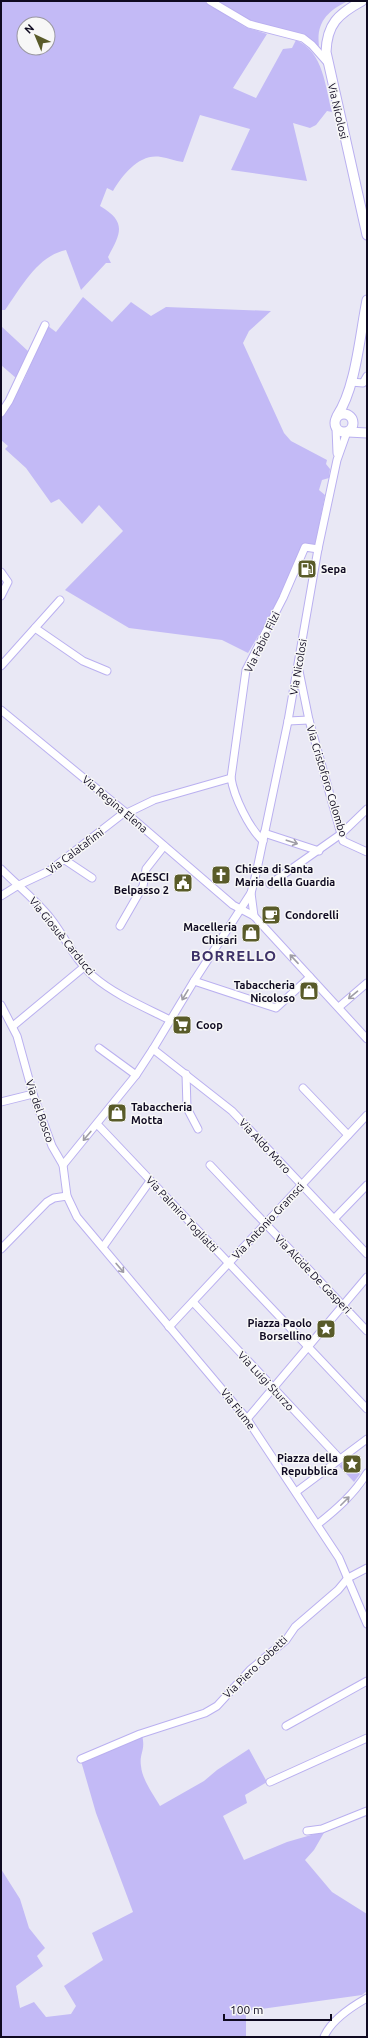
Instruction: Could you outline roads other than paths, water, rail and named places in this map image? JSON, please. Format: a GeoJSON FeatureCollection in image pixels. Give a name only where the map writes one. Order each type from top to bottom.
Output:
{"type":"FeatureCollection","features":[{"type":"Feature","properties":{"kind":"main road","name":"Via Nicolosi"},"geometry":{"type":"LineString","coordinates":[[362,1],[344,12],[332,24],[326,42],[327,62],[367,235]]}},
{"type":"Feature","properties":{"kind":"main road"},"geometry":{"type":"LineString","coordinates":[[367,300],[351,385],[343,408],[337,416],[335,422],[336,428],[340,432],[367,433]]}},
{"type":"Feature","properties":{"kind":"main road"},"geometry":{"type":"LineString","coordinates":[[348,432],[352,428],[351,385]]}},
{"type":"Feature","properties":{"kind":"main road"},"geometry":{"type":"LineString","coordinates":[[337,416],[346,414],[367,429]]}},
{"type":"Feature","properties":{"kind":"street"},"geometry":{"type":"LineString","coordinates":[[210,1],[249,24],[303,38],[312,45],[327,62]]}},
{"type":"Feature","properties":{"kind":"street"},"geometry":{"type":"LineString","coordinates":[[1,413],[9,401],[46,325]]}},
{"type":"Feature","properties":{"kind":"street"},"geometry":{"type":"LineString","coordinates":[[351,385],[363,382],[367,376]]}},
{"type":"Feature","properties":{"kind":"street"},"geometry":{"type":"LineString","coordinates":[[336,428],[337,460]]}},
{"type":"Feature","properties":{"kind":"street"},"geometry":{"type":"LineString","coordinates":[[337,460],[348,432]]}},
{"type":"Feature","properties":{"kind":"street","name":"Via Nicolosi"},"geometry":{"type":"LineString","coordinates":[[251,892],[288,721],[318,549],[337,460]]}},
{"type":"Feature","properties":{"kind":"street","name":"Via Fabio Filzi"},"geometry":{"type":"LineString","coordinates":[[231,778],[246,670],[280,604],[304,548],[318,549]]}},
{"type":"Feature","properties":{"kind":"street"},"geometry":{"type":"LineString","coordinates":[[1,572],[8,582],[1,596]]}},
{"type":"Feature","properties":{"kind":"street"},"geometry":{"type":"LineString","coordinates":[[1,666],[60,600]]}},
{"type":"Feature","properties":{"kind":"street"},"geometry":{"type":"LineString","coordinates":[[36,628],[83,661],[107,671]]}},
{"type":"Feature","properties":{"kind":"street","name":"Via Cristoforo Colombo"},"geometry":{"type":"LineString","coordinates":[[298,667],[306,700],[305,705],[343,841],[367,852]]}},
{"type":"Feature","properties":{"kind":"street"},"geometry":{"type":"LineString","coordinates":[[292,700],[296,700],[305,705]]}},
{"type":"Feature","properties":{"kind":"street","name":"Via Regina Elena"},"geometry":{"type":"LineString","coordinates":[[1,710],[126,813],[228,901],[237,912],[254,916]]}},
{"type":"Feature","properties":{"kind":"street"},"geometry":{"type":"LineString","coordinates":[[288,721],[309,720]]}},
{"type":"Feature","properties":{"kind":"street"},"geometry":{"type":"LineString","coordinates":[[231,778],[232,788],[254,833],[319,851]]}},
{"type":"Feature","properties":{"kind":"street","name":"Via Calatafimi"},"geometry":{"type":"LineString","coordinates":[[1,896],[17,886],[42,876],[126,813],[154,800],[231,778]]}},
{"type":"Feature","properties":{"kind":"street"},"geometry":{"type":"LineString","coordinates":[[270,884],[319,851],[341,834],[367,809]]}},
{"type":"Feature","properties":{"kind":"street"},"geometry":{"type":"LineString","coordinates":[[120,926],[143,886],[146,868],[164,846]]}},
{"type":"Feature","properties":{"kind":"street"},"geometry":{"type":"LineString","coordinates":[[65,860],[92,878]]}},
{"type":"Feature","properties":{"kind":"street","name":"Via Giosuè Carducci"},"geometry":{"type":"LineString","coordinates":[[1,869],[17,886],[24,889],[50,918],[84,967],[112,989],[170,1020]]}},
{"type":"Feature","properties":{"kind":"street"},"geometry":{"type":"LineString","coordinates":[[63,1165],[136,1075],[154,1049],[194,981],[251,892]]}},
{"type":"Feature","properties":{"kind":"street"},"geometry":{"type":"LineString","coordinates":[[251,892],[254,916],[367,1039]]}},
{"type":"Feature","properties":{"kind":"street"},"geometry":{"type":"LineString","coordinates":[[13,1026],[84,967]]}},
{"type":"Feature","properties":{"kind":"street"},"geometry":{"type":"LineString","coordinates":[[194,981],[276,1008],[310,977]]}},
{"type":"Feature","properties":{"kind":"street"},"geometry":{"type":"LineString","coordinates":[[339,1007],[367,983]]}},
{"type":"Feature","properties":{"kind":"street","name":"Via del Bosco"},"geometry":{"type":"LineString","coordinates":[[1,1005],[13,1026],[32,1094],[52,1146],[63,1165],[67,1196],[77,1216]]}},
{"type":"Feature","properties":{"kind":"street"},"geometry":{"type":"LineString","coordinates":[[99,1048],[136,1075]]}},
{"type":"Feature","properties":{"kind":"street","name":"Via Aldo Moro"},"geometry":{"type":"LineString","coordinates":[[154,1049],[232,1111],[367,1254]]}},
{"type":"Feature","properties":{"kind":"street"},"geometry":{"type":"LineString","coordinates":[[186,1074],[186,1108],[198,1129]]}},
{"type":"Feature","properties":{"kind":"street"},"geometry":{"type":"LineString","coordinates":[[303,1088],[348,1136]]}},
{"type":"Feature","properties":{"kind":"street"},"geometry":{"type":"LineString","coordinates":[[1,1102],[32,1094]]}},
{"type":"Feature","properties":{"kind":"street","name":"Via Antonio Gramsci"},"geometry":{"type":"LineString","coordinates":[[169,1327],[367,1115]]}},
{"type":"Feature","properties":{"kind":"street","name":"Via Palmiro Togliatti"},"geometry":{"type":"LineString","coordinates":[[97,1124],[367,1409]]}},
{"type":"Feature","properties":{"kind":"street","name":"Via Alcide De Gasperi"},"geometry":{"type":"LineString","coordinates":[[210,1165],[367,1331]]}},
{"type":"Feature","properties":{"kind":"street"},"geometry":{"type":"LineString","coordinates":[[103,1247],[150,1180]]}},
{"type":"Feature","properties":{"kind":"street"},"geometry":{"type":"LineString","coordinates":[[334,1219],[367,1185]]}},
{"type":"Feature","properties":{"kind":"street"},"geometry":{"type":"LineString","coordinates":[[1,1249],[47,1202],[54,1198],[67,1196]]}},
{"type":"Feature","properties":{"kind":"street","name":"Via Fiume"},"geometry":{"type":"LineString","coordinates":[[77,1216],[247,1419],[340,1558],[367,1624]]}},
{"type":"Feature","properties":{"kind":"street"},"geometry":{"type":"LineString","coordinates":[[247,1419],[367,1277]]}},
{"type":"Feature","properties":{"kind":"street","name":"Via Luigi Sturzo"},"geometry":{"type":"LineString","coordinates":[[193,1302],[340,1459]]}},
{"type":"Feature","properties":{"kind":"street"},"geometry":{"type":"LineString","coordinates":[[296,1492],[367,1439]]}},
{"type":"Feature","properties":{"kind":"street"},"geometry":{"type":"LineString","coordinates":[[318,1524],[348,1498],[359,1486],[367,1473]]}},
{"type":"Feature","properties":{"kind":"street","name":"Via Piero Gobetti"},"geometry":{"type":"LineString","coordinates":[[81,1759],[140,1734],[205,1713],[217,1706],[250,1670],[286,1640],[295,1627],[338,1590],[348,1578],[367,1569]]}},
{"type":"Feature","properties":{"kind":"street"},"geometry":{"type":"LineString","coordinates":[[286,1726],[367,1681]]}},
{"type":"Feature","properties":{"kind":"street"},"geometry":{"type":"LineString","coordinates":[[270,1782],[367,1738]]}},
{"type":"Feature","properties":{"kind":"street"},"geometry":{"type":"LineString","coordinates":[[307,1831],[322,1829],[367,1811]]}},
{"type":"Feature","properties":{"kind":"street"},"geometry":{"type":"LineString","coordinates":[[324,2037],[333,2024],[343,2014],[367,1998]]}},
{"type":"Feature","properties":{"kind":"place","name":"Sepa"},"geometry":{"type":"Point","coordinates":[307,569]}},
{"type":"Feature","properties":{"kind":"place","name":"Chiesa di Santa Maria della Guardia"},"geometry":{"type":"Point","coordinates":[221,875]}},
{"type":"Feature","properties":{"kind":"place","name":"AGESCI Belpasso 2"},"geometry":{"type":"Point","coordinates":[183,883]}},
{"type":"Feature","properties":{"kind":"place","name":"Condorelli"},"geometry":{"type":"Point","coordinates":[271,915]}},
{"type":"Feature","properties":{"kind":"place","name":"Macelleria Chisari"},"geometry":{"type":"Point","coordinates":[251,933]}},
{"type":"Feature","properties":{"kind":"place","name":"Tabaccheria Nicoloso"},"geometry":{"type":"Point","coordinates":[309,991]}},
{"type":"Feature","properties":{"kind":"place","name":"Coop"},"geometry":{"type":"Point","coordinates":[182,1025]}},
{"type":"Feature","properties":{"kind":"place","name":"Tabaccheria Motta"},"geometry":{"type":"Point","coordinates":[117,1113]}},
{"type":"Feature","properties":{"kind":"place","name":"Piazza Paolo Borsellino"},"geometry":{"type":"Point","coordinates":[326,1329]}},
{"type":"Feature","properties":{"kind":"place","name":"Piazza della Repubblica"},"geometry":{"type":"Point","coordinates":[352,1464]}},
{"type":"Feature","properties":{"kind":"district","name":"BORRELLO"},"geometry":{"type":"Point","coordinates":[234,956]}}]}
